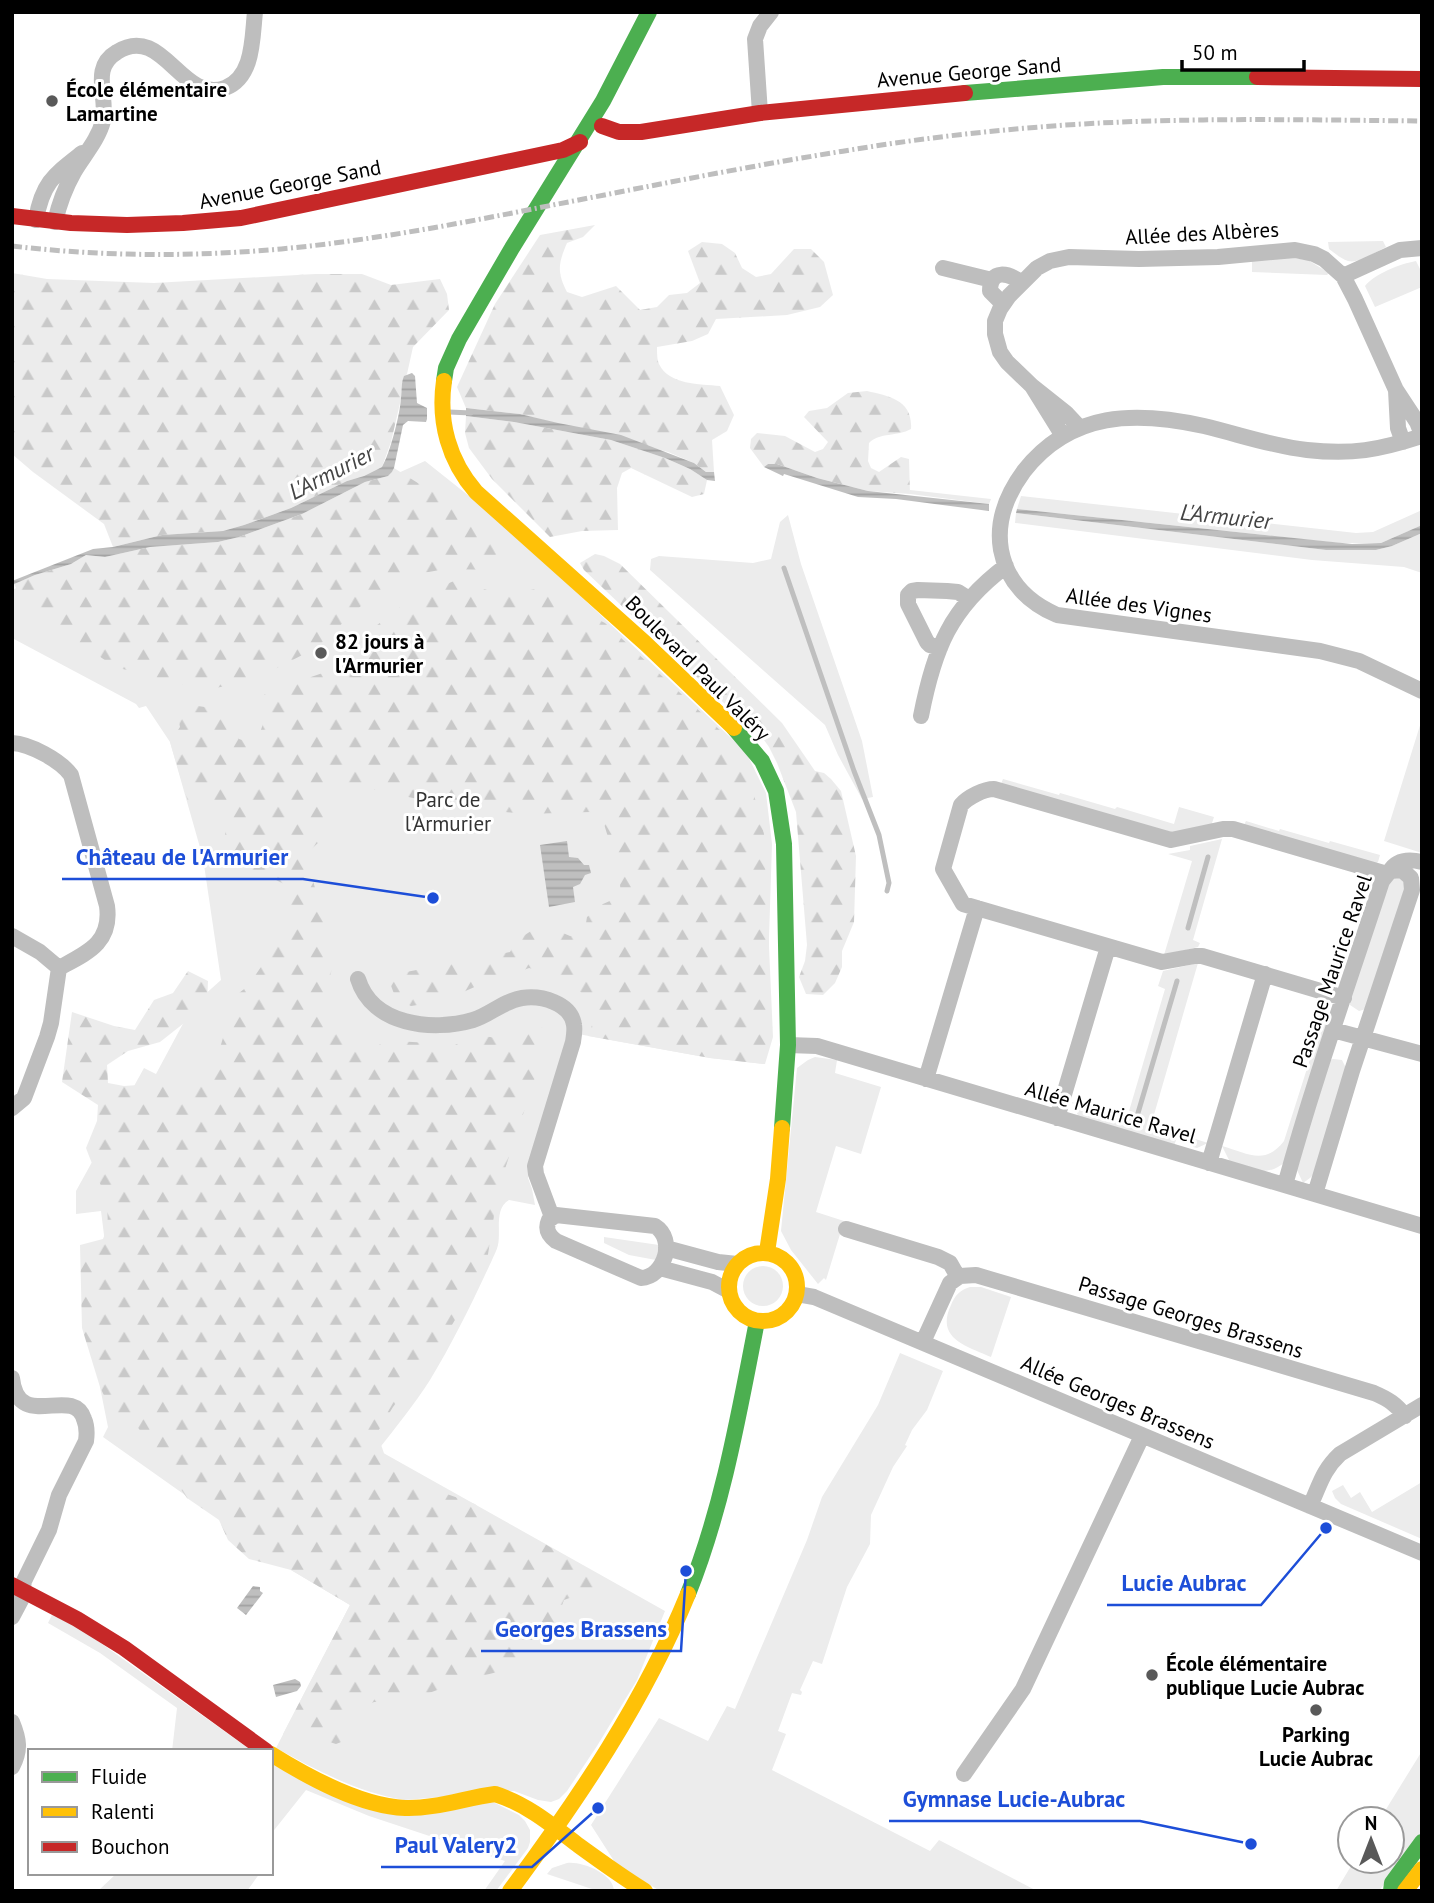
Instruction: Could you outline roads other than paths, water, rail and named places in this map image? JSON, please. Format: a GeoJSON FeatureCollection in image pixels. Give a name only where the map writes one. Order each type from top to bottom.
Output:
{"type":"FeatureCollection","features":[{"type":"Feature","properties":{"kind":"street"},"geometry":{"type":"LineString","coordinates":[[55,222],[66,187],[101,128],[104,116],[102,72],[104,65],[113,55],[119,50],[134,46],[147,47],[159,53],[196,86],[211,90],[225,88],[236,81],[246,67],[255,12]]}},
{"type":"Feature","properties":{"kind":"street","name":"Boulevard Paul Valéry"},"geometry":{"type":"LineString","coordinates":[[649,12],[603,100],[459,339],[446,368],[442,410],[449,447],[465,480],[727,721],[752,748],[769,774],[776,791],[784,844],[788,1045],[778,1179],[767,1252]]}},
{"type":"Feature","properties":{"kind":"street","name":"Boulevard Paul Valéry"},"geometry":{"type":"LineString","coordinates":[[477,309],[523,251],[602,126],[665,12]]}},
{"type":"Feature","properties":{"kind":"street"},"geometry":{"type":"LineString","coordinates":[[760,113],[755,39],[760,26],[771,12]]}},
{"type":"Feature","properties":{"kind":"street","name":"Avenue George Sand"},"geometry":{"type":"LineString","coordinates":[[12,216],[85,225],[138,226],[241,218],[576,145],[602,126],[619,132],[641,132],[760,113],[1163,77],[1422,79]]}},
{"type":"Feature","properties":{"kind":"street"},"geometry":{"type":"LineString","coordinates":[[36,220],[40,198],[52,178],[90,148]]}},
{"type":"Feature","properties":{"kind":"street"},"geometry":{"type":"LineString","coordinates":[[530,156],[544,164],[549,173],[545,193]]}},
{"type":"Feature","properties":{"kind":"street"},"geometry":{"type":"LineString","coordinates":[[1343,275],[1400,250],[1422,248]]}},
{"type":"Feature","properties":{"kind":"street","name":"Allée des Albères"},"geometry":{"type":"LineString","coordinates":[[1003,304],[1037,268],[1059,258],[1217,257],[1302,250],[1314,254],[1343,275],[1396,390],[1417,422],[1422,436]]}},
{"type":"Feature","properties":{"kind":"street"},"geometry":{"type":"LineString","coordinates":[[943,268],[992,280]]}},
{"type":"Feature","properties":{"kind":"street"},"geometry":{"type":"LineString","coordinates":[[1022,284],[1009,275],[999,275],[992,280],[990,291],[1003,304],[995,320],[998,347],[1007,362],[1080,428]]}},
{"type":"Feature","properties":{"kind":"street"},"geometry":{"type":"LineString","coordinates":[[1032,386],[1063,436]]}},
{"type":"Feature","properties":{"kind":"street","name":"Allée des Albères"},"geometry":{"type":"LineString","coordinates":[[1396,390],[1398,428],[1403,442]]}},
{"type":"Feature","properties":{"kind":"street","name":"Allée des Vignes"},"geometry":{"type":"LineString","coordinates":[[1422,436],[1370,450],[1336,452],[1287,447],[1205,426],[1154,419],[1110,419],[1063,436],[1034,460],[1007,497],[1000,537],[1002,554],[1012,579],[1024,594],[1040,607],[1057,615],[1331,653],[1359,661],[1422,691]]}},
{"type":"Feature","properties":{"kind":"street"},"geometry":{"type":"LineString","coordinates":[[920,716],[940,648],[955,616],[969,599],[1006,566]]}},
{"type":"Feature","properties":{"kind":"street"},"geometry":{"type":"LineString","coordinates":[[940,648],[927,642],[908,604],[908,595],[918,590],[958,592],[969,599]]}},
{"type":"Feature","properties":{"kind":"street"},"geometry":{"type":"LineString","coordinates":[[12,743],[27,746],[48,757],[71,775],[107,906],[107,926],[97,944],[59,968],[47,1037],[24,1098],[12,1108]]}},
{"type":"Feature","properties":{"kind":"street"},"geometry":{"type":"LineString","coordinates":[[1344,998],[1202,956],[1162,962],[960,902],[943,869],[962,803],[992,788],[1171,839],[1233,829],[1388,873],[1397,863],[1403,861],[1422,862]]}},
{"type":"Feature","properties":{"kind":"street","name":"Passage Maurice Ravel"},"geometry":{"type":"LineString","coordinates":[[1285,1185],[1321,1064],[1382,881],[1388,873],[1402,870],[1413,884],[1412,890],[1315,1194]]}},
{"type":"Feature","properties":{"kind":"street"},"geometry":{"type":"LineString","coordinates":[[926,1079],[977,908]]}},
{"type":"Feature","properties":{"kind":"street"},"geometry":{"type":"LineString","coordinates":[[12,936],[40,952],[59,968]]}},
{"type":"Feature","properties":{"kind":"street"},"geometry":{"type":"LineString","coordinates":[[1057,1118],[1108,947]]}},
{"type":"Feature","properties":{"kind":"street"},"geometry":{"type":"LineString","coordinates":[[1209,1163],[1265,974]]}},
{"type":"Feature","properties":{"kind":"street"},"geometry":{"type":"LineString","coordinates":[[358,979],[360,987],[372,1003],[389,1015],[411,1023],[439,1026],[461,1023],[480,1017],[512,1000],[531,997],[551,1001],[572,1017],[575,1026],[573,1042],[535,1166],[552,1217]]}},
{"type":"Feature","properties":{"kind":"street"},"geometry":{"type":"LineString","coordinates":[[1334,1030],[1422,1054]]}},
{"type":"Feature","properties":{"kind":"street","name":"Allée Maurice Ravel"},"geometry":{"type":"LineString","coordinates":[[788,1045],[817,1046],[1422,1226]]}},
{"type":"Feature","properties":{"kind":"street"},"geometry":{"type":"LineString","coordinates":[[565,1215],[655,1226],[664,1234],[666,1248],[660,1268],[653,1275],[641,1278],[556,1241],[547,1228],[552,1217],[565,1215]]}},
{"type":"Feature","properties":{"kind":"street"},"geometry":{"type":"LineString","coordinates":[[846,1229],[950,1263],[958,1277],[948,1286],[923,1342]]}},
{"type":"Feature","properties":{"kind":"street"},"geometry":{"type":"LineString","coordinates":[[666,1248],[718,1262],[737,1264]]}},
{"type":"Feature","properties":{"kind":"street"},"geometry":{"type":"LineString","coordinates":[[767,1252],[780,1257],[791,1266],[797,1280],[797,1294],[792,1307],[782,1316],[770,1321],[757,1321],[738,1311],[732,1302],[729,1292],[730,1277],[737,1264],[745,1257],[767,1252]]}},
{"type":"Feature","properties":{"kind":"street"},"geometry":{"type":"LineString","coordinates":[[660,1268],[712,1283],[729,1292]]}},
{"type":"Feature","properties":{"kind":"street","name":"Passage Georges Brassens"},"geometry":{"type":"LineString","coordinates":[[958,1277],[982,1276],[1374,1393],[1390,1400],[1405,1416]]}},
{"type":"Feature","properties":{"kind":"street","name":"Allée Georges Brassens"},"geometry":{"type":"LineString","coordinates":[[797,1294],[814,1297],[923,1342],[1422,1553]]}},
{"type":"Feature","properties":{"kind":"street"},"geometry":{"type":"LineString","coordinates":[[510,1891],[612,1743],[647,1685],[691,1585],[725,1480],[757,1321]]}},
{"type":"Feature","properties":{"kind":"street"},"geometry":{"type":"LineString","coordinates":[[12,1378],[15,1393],[22,1402],[38,1406],[75,1406],[83,1415],[86,1429],[86,1441],[60,1495],[49,1530],[24,1581],[18,1587]]}},
{"type":"Feature","properties":{"kind":"street"},"geometry":{"type":"LineString","coordinates":[[1310,1506],[1320,1479],[1329,1464],[1340,1454],[1422,1405]]}},
{"type":"Feature","properties":{"kind":"street"},"geometry":{"type":"LineString","coordinates":[[964,1774],[1023,1689],[1142,1436]]}},
{"type":"Feature","properties":{"kind":"street"},"geometry":{"type":"LineString","coordinates":[[12,1617],[21,1600],[18,1587]]}},
{"type":"Feature","properties":{"kind":"street"},"geometry":{"type":"LineString","coordinates":[[18,1587],[115,1642],[263,1749]]}},
{"type":"Feature","properties":{"kind":"street"},"geometry":{"type":"LineString","coordinates":[[12,1722],[19,1747],[12,1767]]}},
{"type":"Feature","properties":{"kind":"street"},"geometry":{"type":"LineString","coordinates":[[273,1755],[312,1778],[401,1808],[495,1794],[509,1797],[645,1891]]}},
{"type":"Feature","properties":{"kind":"street"},"geometry":{"type":"LineString","coordinates":[[1391,1891],[1392,1883],[1422,1842]]}},
{"type":"Feature","properties":{"kind":"street"},"geometry":{"type":"LineString","coordinates":[[1405,1891],[1422,1869]]}},
{"type":"Feature","properties":{"kind":"waterway","name":"L'Armurier"},"geometry":{"type":"LineString","coordinates":[[449,412],[471,413]]}},
{"type":"Feature","properties":{"kind":"waterway"},"geometry":{"type":"LineString","coordinates":[[784,568],[879,835],[889,883],[887,891]]}},
{"type":"Feature","properties":{"kind":"waterway"},"geometry":{"type":"LineString","coordinates":[[1188,928],[1208,857]]}},
{"type":"Feature","properties":{"kind":"waterway"},"geometry":{"type":"LineString","coordinates":[[1138,1113],[1177,981]]}},
{"type":"Feature","properties":{"kind":"railway"},"geometry":{"type":"LineString","coordinates":[[12,246],[108,254],[237,252],[305,247],[450,225],[803,158],[909,141],[1015,129],[1197,120],[1422,121]]}},
{"type":"Feature","properties":{"kind":"place","name":"École élémentaire Lamartine"},"geometry":{"type":"Point","coordinates":[52,101]}},
{"type":"Feature","properties":{"kind":"place","name":"82 jours à l'Armurier"},"geometry":{"type":"Point","coordinates":[321,653]}},
{"type":"Feature","properties":{"kind":"place","name":"Château de l'Armurier"},"geometry":{"type":"Point","coordinates":[433,898]}},
{"type":"Feature","properties":{"kind":"place","name":"Lucie Aubrac"},"geometry":{"type":"Point","coordinates":[1326,1528]}},
{"type":"Feature","properties":{"kind":"place","name":"Georges Brassens"},"geometry":{"type":"Point","coordinates":[686,1571]}},
{"type":"Feature","properties":{"kind":"place","name":"École élémentaire publique Lucie Aubrac"},"geometry":{"type":"Point","coordinates":[1152,1675]}},
{"type":"Feature","properties":{"kind":"place","name":"Parking Lucie Aubrac"},"geometry":{"type":"Point","coordinates":[1316,1710]}},
{"type":"Feature","properties":{"kind":"place","name":"Paul Valery2"},"geometry":{"type":"Point","coordinates":[598,1808]}},
{"type":"Feature","properties":{"kind":"place","name":"Gymnase Lucie-Aubrac"},"geometry":{"type":"Point","coordinates":[1251,1844]}},
{"type":"Feature","properties":{"kind":"park label","name":"Parc de l'Armurier"},"geometry":{"type":"Point","coordinates":[448,811]}}]}
